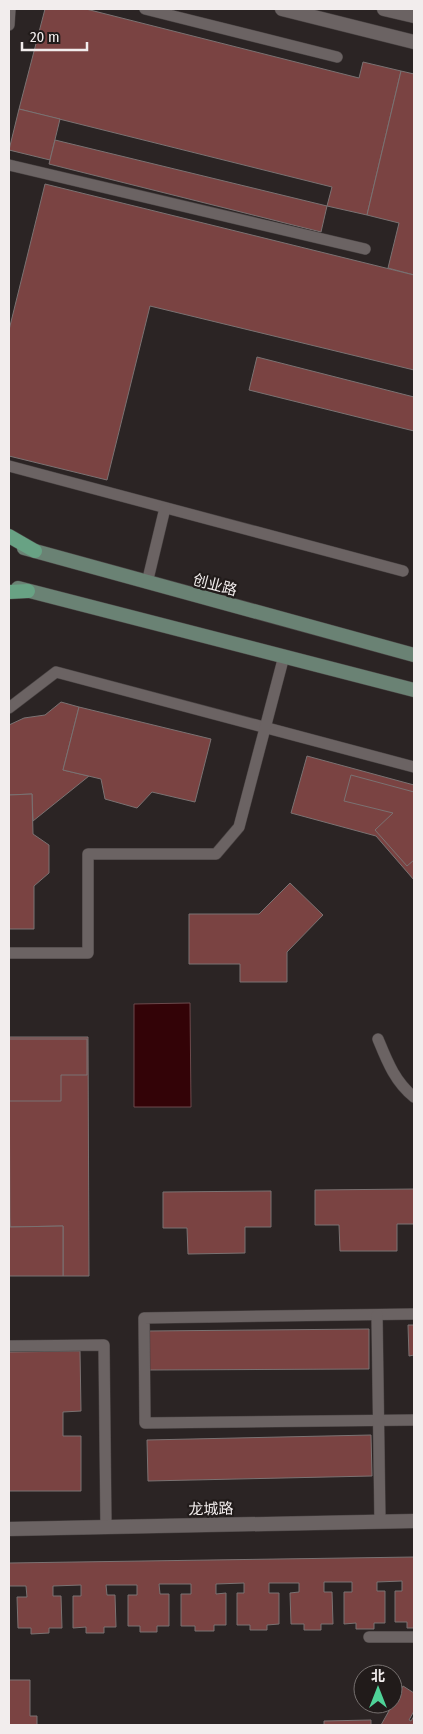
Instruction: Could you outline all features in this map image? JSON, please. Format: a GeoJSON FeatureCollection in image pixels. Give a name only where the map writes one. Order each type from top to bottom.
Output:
{"type":"FeatureCollection","features":[{"type":"Feature","properties":{"kind":"main road"},"geometry":{"type":"LineString","coordinates":[[9,536],[35,551]]}},
{"type":"Feature","properties":{"kind":"main road","name":"创业路"},"geometry":{"type":"LineString","coordinates":[[9,544],[414,655]]}},
{"type":"Feature","properties":{"kind":"main road"},"geometry":{"type":"LineString","coordinates":[[9,586],[414,690]]}},
{"type":"Feature","properties":{"kind":"main road"},"geometry":{"type":"LineString","coordinates":[[9,592],[28,591]]}},
{"type":"Feature","properties":{"kind":"street"},"geometry":{"type":"LineString","coordinates":[[282,9],[414,42]]}},
{"type":"Feature","properties":{"kind":"street"},"geometry":{"type":"LineString","coordinates":[[384,9],[414,16]]}},
{"type":"Feature","properties":{"kind":"street","name":"龙城路"},"geometry":{"type":"LineString","coordinates":[[9,1529],[414,1521]]}},
{"type":"Feature","properties":{"kind":"lane"},"geometry":{"type":"LineString","coordinates":[[9,25],[10,9]]}},
{"type":"Feature","properties":{"kind":"lane"},"geometry":{"type":"LineString","coordinates":[[145,9],[337,57]]}},
{"type":"Feature","properties":{"kind":"lane"},"geometry":{"type":"LineString","coordinates":[[9,164],[365,249]]}},
{"type":"Feature","properties":{"kind":"lane"},"geometry":{"type":"LineString","coordinates":[[9,466],[403,571]]}},
{"type":"Feature","properties":{"kind":"lane"},"geometry":{"type":"LineString","coordinates":[[147,583],[166,508]]}},
{"type":"Feature","properties":{"kind":"lane"},"geometry":{"type":"LineString","coordinates":[[9,953],[88,952],[88,854],[216,854],[238,828],[284,656]]}},
{"type":"Feature","properties":{"kind":"lane"},"geometry":{"type":"LineString","coordinates":[[9,708],[56,672],[414,767]]}},
{"type":"Feature","properties":{"kind":"lane"},"geometry":{"type":"LineString","coordinates":[[378,1040],[391,1070],[399,1082],[414,1097]]}},
{"type":"Feature","properties":{"kind":"lane"},"geometry":{"type":"LineString","coordinates":[[414,1314],[144,1318],[145,1424],[414,1420]]}},
{"type":"Feature","properties":{"kind":"lane"},"geometry":{"type":"LineString","coordinates":[[377,1315],[380,1522]]}},
{"type":"Feature","properties":{"kind":"lane"},"geometry":{"type":"LineString","coordinates":[[9,1346],[104,1345],[106,1527]]}},
{"type":"Feature","properties":{"kind":"lane"},"geometry":{"type":"LineString","coordinates":[[369,1637],[414,1636]]}},
{"type":"Feature","properties":{"kind":"shaded area"},"geometry":{"type":"Polygon","coordinates":[[[190,1003],[191,1107],[134,1107],[134,1004],[190,1003]]]}},
{"type":"Feature","properties":{"kind":"building"},"geometry":{"type":"Polygon","coordinates":[[[45,9],[86,9],[359,78],[363,62],[401,71],[367,215],[327,206],[332,187],[19,109],[45,9]]]}},
{"type":"Feature","properties":{"kind":"building"},"geometry":{"type":"Polygon","coordinates":[[[401,71],[414,74],[414,275],[388,268],[399,223],[367,215],[401,71]]]}},
{"type":"Feature","properties":{"kind":"building"},"geometry":{"type":"Polygon","coordinates":[[[19,109],[60,119],[50,160],[9,150],[19,109]]]}},
{"type":"Feature","properties":{"kind":"building"},"geometry":{"type":"Polygon","coordinates":[[[55,140],[327,206],[321,232],[49,164],[55,140]]]}},
{"type":"Feature","properties":{"kind":"building"},"geometry":{"type":"Polygon","coordinates":[[[45,184],[414,275],[414,370],[150,306],[107,480],[9,456],[9,330],[45,184]]]}},
{"type":"Feature","properties":{"kind":"building"},"geometry":{"type":"Polygon","coordinates":[[[257,357],[414,397],[414,431],[249,390],[257,357]]]}},
{"type":"Feature","properties":{"kind":"building"},"geometry":{"type":"Polygon","coordinates":[[[61,702],[79,707],[63,770],[89,776],[33,821],[32,794],[9,795],[9,725],[24,718],[45,715],[61,702]]]}},
{"type":"Feature","properties":{"kind":"building"},"geometry":{"type":"Polygon","coordinates":[[[79,707],[211,739],[195,802],[152,792],[137,808],[105,799],[101,779],[63,770],[79,707]]]}},
{"type":"Feature","properties":{"kind":"building"},"geometry":{"type":"Polygon","coordinates":[[[307,756],[414,785],[414,880],[376,836],[291,813],[307,756]]]}},
{"type":"Feature","properties":{"kind":"building"},"geometry":{"type":"Polygon","coordinates":[[[351,775],[414,792],[414,860],[407,866],[375,830],[393,813],[344,801],[351,775]]]}},
{"type":"Feature","properties":{"kind":"building"},"geometry":{"type":"Polygon","coordinates":[[[32,794],[33,834],[49,845],[49,873],[34,886],[34,929],[9,929],[9,795],[32,794]]]}},
{"type":"Feature","properties":{"kind":"building"},"geometry":{"type":"Polygon","coordinates":[[[290,883],[323,915],[287,952],[287,982],[240,982],[240,964],[189,964],[189,914],[259,914],[290,883]]]}},
{"type":"Feature","properties":{"kind":"building"},"geometry":{"type":"Polygon","coordinates":[[[9,1037],[88,1037],[89,1276],[63,1276],[63,1226],[10,1227],[9,1037]]]}},
{"type":"Feature","properties":{"kind":"building"},"geometry":{"type":"Polygon","coordinates":[[[9,1039],[87,1039],[87,1075],[61,1075],[61,1101],[9,1101],[9,1039]]]}},
{"type":"Feature","properties":{"kind":"building"},"geometry":{"type":"Polygon","coordinates":[[[414,1189],[414,1224],[397,1224],[397,1251],[340,1251],[339,1225],[315,1225],[315,1190],[414,1189]]]}},
{"type":"Feature","properties":{"kind":"building"},"geometry":{"type":"Polygon","coordinates":[[[271,1191],[271,1227],[245,1227],[245,1253],[188,1254],[187,1228],[163,1228],[163,1192],[271,1191]]]}},
{"type":"Feature","properties":{"kind":"building"},"geometry":{"type":"Polygon","coordinates":[[[9,1207],[10,1227],[63,1226],[63,1276],[9,1276],[9,1207]]]}},
{"type":"Feature","properties":{"kind":"building"},"geometry":{"type":"Polygon","coordinates":[[[408,1325],[414,1325],[414,1355],[409,1356],[408,1325]]]}},
{"type":"Feature","properties":{"kind":"building"},"geometry":{"type":"Polygon","coordinates":[[[369,1329],[369,1369],[148,1370],[148,1331],[369,1329]]]}},
{"type":"Feature","properties":{"kind":"building"},"geometry":{"type":"Polygon","coordinates":[[[80,1351],[81,1411],[63,1412],[63,1436],[81,1436],[81,1491],[9,1491],[9,1352],[80,1351]]]}},
{"type":"Feature","properties":{"kind":"building"},"geometry":{"type":"Polygon","coordinates":[[[371,1435],[372,1476],[148,1481],[147,1440],[371,1435]]]}},
{"type":"Feature","properties":{"kind":"building"},"geometry":{"type":"Polygon","coordinates":[[[414,1557],[414,1628],[407,1628],[407,1622],[395,1622],[395,1591],[402,1591],[402,1581],[377,1582],[377,1591],[385,1591],[385,1623],[374,1623],[374,1629],[356,1629],[356,1623],[344,1624],[344,1592],[352,1592],[352,1582],[324,1582],[324,1592],[332,1592],[333,1624],[321,1624],[321,1630],[304,1630],[304,1624],[291,1624],[290,1593],[299,1592],[299,1583],[269,1583],[269,1593],[279,1593],[279,1624],[267,1625],[267,1630],[250,1630],[250,1625],[237,1625],[237,1593],[244,1593],[244,1583],[216,1584],[216,1594],[226,1593],[226,1625],[214,1625],[214,1631],[195,1631],[195,1626],[181,1626],[181,1594],[191,1594],[191,1584],[159,1584],[160,1594],[169,1594],[169,1626],[157,1626],[157,1632],[140,1632],[140,1626],[128,1626],[128,1595],[137,1595],[137,1585],[106,1585],[107,1595],[115,1595],[116,1627],[104,1627],[104,1633],[86,1633],[86,1627],[73,1628],[73,1596],[81,1596],[81,1585],[53,1586],[53,1596],[61,1596],[62,1628],[49,1628],[49,1633],[31,1634],[31,1628],[18,1628],[17,1597],[27,1597],[26,1586],[9,1586],[9,1563],[414,1557]]]}},
{"type":"Feature","properties":{"kind":"building"},"geometry":{"type":"Polygon","coordinates":[[[9,1680],[30,1680],[30,1716],[37,1716],[37,1725],[9,1725],[9,1680]]]}},
{"type":"Feature","properties":{"kind":"building"},"geometry":{"type":"Polygon","coordinates":[[[403,1686],[414,1693],[414,1711],[409,1720],[411,1721],[414,1716],[414,1725],[381,1725],[387,1714],[403,1714],[403,1686]]]}},
{"type":"Feature","properties":{"kind":"building"},"geometry":{"type":"Polygon","coordinates":[[[371,1720],[371,1725],[324,1725],[324,1721],[371,1720]]]}}]}
